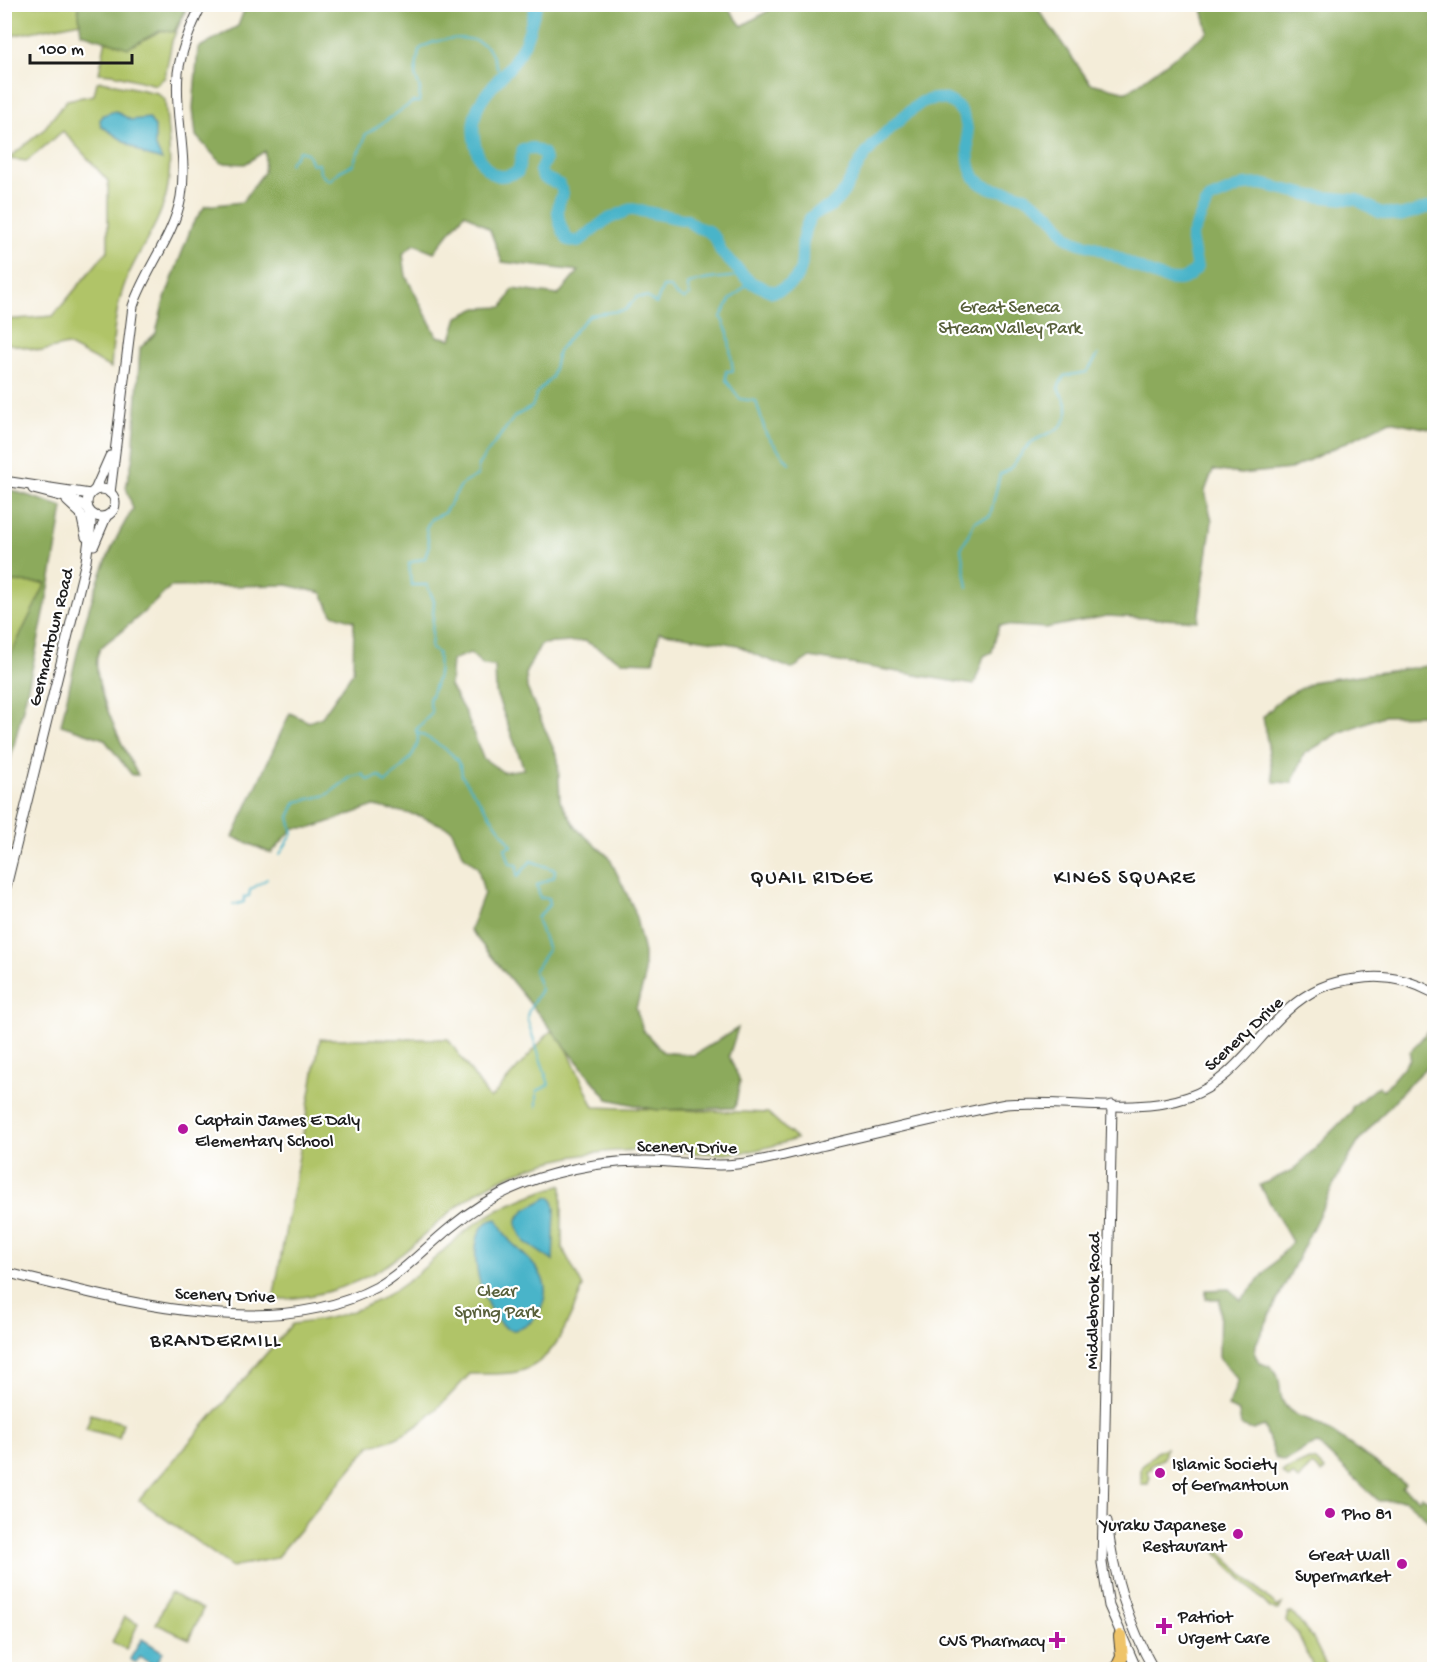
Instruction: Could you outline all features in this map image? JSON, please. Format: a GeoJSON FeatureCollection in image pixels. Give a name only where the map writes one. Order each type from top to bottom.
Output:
{"type":"FeatureCollection","features":[{"type":"Feature","properties":{"kind":"main road"},"geometry":{"type":"LineString","coordinates":[[1116,1670],[1122,1657],[1120,1636]]}},
{"type":"Feature","properties":{"kind":"street"},"geometry":{"type":"LineString","coordinates":[[4,481],[64,498],[97,517],[106,517],[115,506],[110,493],[133,306],[144,277],[171,230],[179,204],[183,167],[178,73],[184,44],[202,4]]}},
{"type":"Feature","properties":{"kind":"street"},"geometry":{"type":"LineString","coordinates":[[88,510],[93,492],[116,440]]}},
{"type":"Feature","properties":{"kind":"street"},"geometry":{"type":"LineString","coordinates":[[17,484],[93,492],[103,489],[110,493]]}},
{"type":"Feature","properties":{"kind":"street"},"geometry":{"type":"LineString","coordinates":[[64,498],[81,514],[85,526],[86,561]]}},
{"type":"Feature","properties":{"kind":"street","name":"Germantown Road"},"geometry":{"type":"LineString","coordinates":[[4,895],[86,561],[92,524],[88,510]]}},
{"type":"Feature","properties":{"kind":"street","name":"Germantown Road"},"geometry":{"type":"LineString","coordinates":[[86,561],[106,517]]}},
{"type":"Feature","properties":{"kind":"street","name":"Scenery Drive"},"geometry":{"type":"LineString","coordinates":[[4,1272],[164,1308],[224,1314],[289,1312],[317,1308],[346,1300],[378,1286],[409,1264],[451,1227],[500,1193],[524,1182],[574,1168],[641,1161],[734,1164],[760,1161],[1006,1104],[1036,1101],[1112,1105],[1167,1102],[1207,1089],[1228,1073],[1290,1010],[1321,987],[1346,980],[1384,976],[1419,985],[1434,993]]}},
{"type":"Feature","properties":{"kind":"street","name":"Middlebrook Road"},"geometry":{"type":"LineString","coordinates":[[1112,1105],[1102,1563],[1109,1606],[1120,1636],[1137,1670]]}},
{"type":"Feature","properties":{"kind":"street","name":"Middlebrook Road"},"geometry":{"type":"LineString","coordinates":[[1104,1498],[1110,1545],[1122,1593],[1135,1632],[1154,1670]]}},
{"type":"Feature","properties":{"kind":"green space"},"geometry":{"type":"Polygon","coordinates":[[[78,4],[187,5],[174,32],[160,31],[128,48],[81,33],[78,4]]]}},
{"type":"Feature","properties":{"kind":"green space","name":"Great Seneca Stream Valley Park"},"geometry":{"type":"Polygon","coordinates":[[[725,4],[742,26],[778,5],[1038,5],[1038,9],[1090,83],[1127,92],[1208,32],[1201,5],[1434,5],[1434,430],[1390,421],[1291,469],[1240,474],[1213,470],[1205,491],[1212,521],[1198,621],[1107,616],[1046,628],[999,625],[992,652],[984,656],[974,685],[810,657],[792,669],[756,655],[738,645],[659,632],[653,662],[621,661],[585,641],[541,644],[526,672],[527,688],[558,759],[560,801],[577,829],[609,857],[634,909],[644,953],[644,981],[636,1008],[643,1030],[663,1052],[694,1055],[738,1028],[729,1056],[740,1081],[735,1108],[657,1110],[608,1099],[470,930],[484,893],[478,868],[464,856],[451,829],[420,816],[374,806],[312,828],[294,828],[271,853],[233,837],[290,713],[309,722],[322,717],[353,672],[354,621],[332,614],[322,593],[287,585],[170,587],[103,646],[97,660],[102,693],[116,731],[138,775],[132,775],[104,739],[61,725],[80,641],[96,586],[133,509],[126,487],[133,457],[140,348],[156,333],[163,304],[192,225],[205,206],[242,202],[264,172],[265,151],[245,164],[221,163],[196,136],[193,108],[198,48],[238,26],[246,5],[725,4]],[[465,213],[434,252],[414,244],[403,254],[406,276],[437,336],[451,339],[458,317],[477,308],[503,307],[513,289],[558,295],[579,271],[502,262],[490,230],[465,213]],[[470,653],[452,660],[450,686],[466,714],[483,758],[503,772],[524,769],[496,693],[495,666],[483,665],[470,653]]]}},
{"type":"Feature","properties":{"kind":"green space"},"geometry":{"type":"Polygon","coordinates":[[[5,5],[188,5],[172,41],[165,77],[156,85],[113,74],[99,73],[111,16],[5,37],[5,5]]]}},
{"type":"Feature","properties":{"kind":"green space"},"geometry":{"type":"Polygon","coordinates":[[[97,82],[157,93],[165,100],[170,157],[169,180],[164,203],[127,278],[120,300],[111,368],[67,345],[42,351],[5,343],[5,320],[53,316],[108,250],[108,181],[63,131],[27,161],[8,159],[43,130],[67,100],[94,95],[97,82]]]}},
{"type":"Feature","properties":{"kind":"green space"},"geometry":{"type":"Polygon","coordinates":[[[5,488],[63,507],[38,644],[5,780],[5,666],[46,583],[5,582],[5,488]]]}},
{"type":"Feature","properties":{"kind":"green space"},"geometry":{"type":"Polygon","coordinates":[[[5,582],[47,582],[5,666],[5,582]]]}},
{"type":"Feature","properties":{"kind":"green space"},"geometry":{"type":"Polygon","coordinates":[[[1434,665],[1434,715],[1383,716],[1339,733],[1304,754],[1292,783],[1274,782],[1263,717],[1282,698],[1316,681],[1434,665]]]}},
{"type":"Feature","properties":{"kind":"green space"},"geometry":{"type":"Polygon","coordinates":[[[1434,1024],[1434,1060],[1408,1085],[1359,1141],[1339,1174],[1256,1344],[1255,1355],[1260,1363],[1276,1372],[1285,1406],[1294,1414],[1313,1421],[1360,1451],[1405,1484],[1402,1488],[1419,1499],[1421,1496],[1434,1503],[1434,1525],[1405,1500],[1379,1501],[1318,1444],[1283,1461],[1276,1458],[1264,1426],[1253,1430],[1241,1426],[1239,1412],[1228,1407],[1238,1380],[1219,1358],[1220,1299],[1206,1299],[1206,1290],[1229,1289],[1241,1300],[1292,1242],[1260,1185],[1293,1170],[1352,1111],[1352,1107],[1378,1086],[1383,1091],[1410,1059],[1410,1052],[1434,1024]]]}},
{"type":"Feature","properties":{"kind":"green space","name":"Clear Spring Park"},"geometry":{"type":"Polygon","coordinates":[[[556,1025],[594,1107],[768,1113],[796,1139],[738,1153],[613,1151],[575,1156],[537,1165],[501,1179],[473,1194],[403,1253],[358,1281],[308,1296],[273,1300],[320,1039],[448,1039],[490,1099],[556,1025]]]}},
{"type":"Feature","properties":{"kind":"green space","name":"Clear Spring Park"},"geometry":{"type":"Polygon","coordinates":[[[562,1185],[562,1247],[583,1287],[559,1338],[542,1360],[517,1372],[470,1374],[426,1419],[414,1428],[386,1442],[371,1445],[276,1558],[232,1567],[139,1500],[292,1324],[351,1312],[378,1300],[413,1277],[485,1217],[517,1201],[562,1185]]]}},
{"type":"Feature","properties":{"kind":"green space"},"geometry":{"type":"Polygon","coordinates":[[[91,1414],[123,1423],[119,1438],[86,1429],[91,1414]]]}},
{"type":"Feature","properties":{"kind":"green space"},"geometry":{"type":"Polygon","coordinates":[[[1166,1448],[1164,1458],[1150,1466],[1151,1468],[1147,1471],[1150,1477],[1148,1484],[1141,1484],[1141,1467],[1158,1451],[1166,1448]]]}},
{"type":"Feature","properties":{"kind":"green space"},"geometry":{"type":"Polygon","coordinates":[[[1309,1460],[1316,1461],[1325,1470],[1322,1473],[1312,1465],[1298,1480],[1293,1475],[1289,1479],[1282,1472],[1309,1460]]]}},
{"type":"Feature","properties":{"kind":"green space"},"geometry":{"type":"Polygon","coordinates":[[[1219,1544],[1217,1549],[1277,1607],[1282,1604],[1279,1610],[1271,1609],[1218,1555],[1214,1548],[1219,1544]]]}},
{"type":"Feature","properties":{"kind":"green space"},"geometry":{"type":"Polygon","coordinates":[[[170,1593],[203,1609],[189,1639],[156,1624],[170,1593]]]}},
{"type":"Feature","properties":{"kind":"green space"},"geometry":{"type":"Polygon","coordinates":[[[1288,1613],[1292,1613],[1312,1637],[1328,1669],[1314,1669],[1298,1634],[1286,1621],[1288,1613]]]}},
{"type":"Feature","properties":{"kind":"green space"},"geometry":{"type":"Polygon","coordinates":[[[125,1617],[138,1624],[126,1649],[112,1642],[125,1617]]]}},
{"type":"Feature","properties":{"kind":"water"},"geometry":{"type":"Polygon","coordinates":[[[115,111],[131,120],[149,118],[155,127],[155,145],[162,160],[145,155],[101,126],[100,120],[103,115],[115,111]]]}},
{"type":"Feature","properties":{"kind":"water"},"geometry":{"type":"Polygon","coordinates":[[[548,1197],[552,1198],[555,1208],[553,1261],[525,1242],[517,1227],[517,1219],[526,1209],[548,1197]]]}},
{"type":"Feature","properties":{"kind":"water"},"geometry":{"type":"Polygon","coordinates":[[[497,1219],[509,1240],[535,1266],[544,1283],[543,1303],[537,1315],[527,1325],[514,1330],[503,1326],[493,1314],[479,1277],[476,1257],[477,1239],[484,1225],[497,1219]]]}},
{"type":"Feature","properties":{"kind":"water"},"geometry":{"type":"Polygon","coordinates":[[[142,1639],[163,1652],[155,1666],[140,1657],[136,1663],[130,1659],[142,1639]]]}},
{"type":"Feature","properties":{"kind":"waterway"},"geometry":{"type":"LineString","coordinates":[[537,4],[526,39],[517,57],[483,98],[477,110],[474,141],[487,169],[499,176],[518,172],[523,149],[533,148],[543,153],[545,160],[540,171],[543,177],[560,185],[563,193],[558,216],[568,240],[578,242],[606,220],[631,209],[687,220],[696,227],[708,231],[716,239],[721,252],[750,282],[773,292],[787,286],[800,271],[804,233],[810,218],[838,199],[863,158],[882,136],[915,107],[932,99],[949,101],[964,116],[971,170],[981,184],[1027,198],[1049,214],[1072,240],[1094,247],[1159,277],[1184,279],[1197,268],[1191,237],[1208,200],[1244,185],[1261,184],[1313,196],[1357,200],[1379,212],[1400,216],[1434,206]]}},
{"type":"Feature","properties":{"kind":"waterway"},"geometry":{"type":"LineString","coordinates":[[289,164],[299,151],[307,153],[312,164],[319,164],[320,173],[329,181],[340,171],[354,164],[365,135],[413,102],[419,102],[420,89],[415,75],[419,50],[434,42],[454,38],[483,44],[489,50],[501,76]]}},
{"type":"Feature","properties":{"kind":"waterway"},"geometry":{"type":"LineString","coordinates":[[280,854],[293,833],[289,817],[296,802],[327,795],[351,777],[362,774],[368,780],[380,776],[385,783],[409,760],[414,752],[418,737],[416,730],[432,713],[429,700],[437,678],[439,661],[438,653],[431,649],[434,601],[427,585],[411,585],[409,563],[425,558],[429,545],[426,528],[431,519],[444,513],[462,484],[478,475],[478,465],[515,416],[532,407],[537,393],[552,377],[558,351],[590,315],[625,310],[637,297],[647,297],[656,304],[663,287],[670,287],[675,294],[684,299],[690,295],[687,285],[694,282],[743,275]]}},
{"type":"Feature","properties":{"kind":"waterway"},"geometry":{"type":"LineString","coordinates":[[750,282],[730,300],[721,317],[728,333],[733,371],[726,371],[726,380],[740,399],[756,401],[766,434],[790,464]]}},
{"type":"Feature","properties":{"kind":"waterway"},"geometry":{"type":"LineString","coordinates":[[968,587],[961,549],[975,521],[990,516],[1000,474],[1010,469],[1032,442],[1056,430],[1064,423],[1067,409],[1058,388],[1064,376],[1087,372],[1098,355]]}},
{"type":"Feature","properties":{"kind":"waterway"},"geometry":{"type":"LineString","coordinates":[[418,732],[447,750],[458,761],[462,776],[512,846],[505,848],[510,864],[517,865],[517,877],[531,861],[555,870],[554,877],[537,885],[540,898],[549,898],[549,905],[537,918],[548,950],[534,971],[541,990],[527,1016],[549,1085],[537,1091],[537,1107]]}},
{"type":"Feature","properties":{"kind":"waterway"},"geometry":{"type":"LineString","coordinates":[[233,905],[244,902],[244,897],[249,896],[250,890],[267,879]]}},
{"type":"Feature","properties":{"kind":"place","name":"Captain James E Daly Elementary School"},"geometry":{"type":"Point","coordinates":[183,1129]}},
{"type":"Feature","properties":{"kind":"place","name":"Islamic Society of Germantown"},"geometry":{"type":"Point","coordinates":[1160,1473]}},
{"type":"Feature","properties":{"kind":"place","name":"Pho 81"},"geometry":{"type":"Point","coordinates":[1330,1513]}},
{"type":"Feature","properties":{"kind":"place","name":"Yuraku Japanese Restaurant"},"geometry":{"type":"Point","coordinates":[1238,1534]}},
{"type":"Feature","properties":{"kind":"place","name":"Great Wall Supermarket"},"geometry":{"type":"Point","coordinates":[1402,1564]}},
{"type":"Feature","properties":{"kind":"place","name":"Patriot Urgent Care"},"geometry":{"type":"Point","coordinates":[1164,1626]}},
{"type":"Feature","properties":{"kind":"place","name":"CVS Pharmacy"},"geometry":{"type":"Point","coordinates":[1057,1640]}},
{"type":"Feature","properties":{"kind":"district","name":"QUAIL RIDGE"},"geometry":{"type":"Point","coordinates":[812,876]}},
{"type":"Feature","properties":{"kind":"district","name":"KINGS SQUARE"},"geometry":{"type":"Point","coordinates":[1125,876]}},
{"type":"Feature","properties":{"kind":"district","name":"BRANDERMILL"},"geometry":{"type":"Point","coordinates":[216,1339]}}]}
